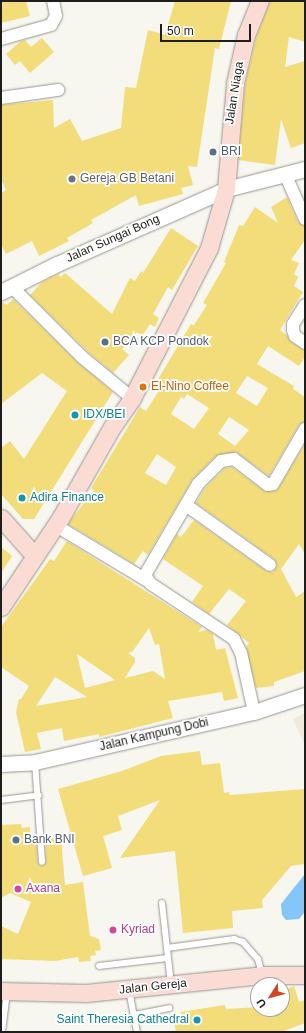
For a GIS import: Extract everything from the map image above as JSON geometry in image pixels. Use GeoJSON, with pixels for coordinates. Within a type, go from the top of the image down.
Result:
{"type":"FeatureCollection","features":[{"type":"Feature","properties":{"kind":"main road","name":"Jalan Niaga"},"geometry":{"type":"LineString","coordinates":[[1,607],[55,525],[112,427],[132,398],[209,248],[226,189],[235,83],[246,35],[260,1]]}},
{"type":"Feature","properties":{"kind":"main road"},"geometry":{"type":"LineString","coordinates":[[1,518],[35,556]]}},
{"type":"Feature","properties":{"kind":"main road","name":"Jalan Gereja"},"geometry":{"type":"LineString","coordinates":[[4,991],[56,993],[130,990],[262,975],[305,975]]}},
{"type":"Feature","properties":{"kind":"street"},"geometry":{"type":"LineString","coordinates":[[1,39],[51,25],[56,16],[53,1]]}},
{"type":"Feature","properties":{"kind":"street"},"geometry":{"type":"LineString","coordinates":[[1,98],[58,90]]}},
{"type":"Feature","properties":{"kind":"street","name":"Jalan Sungai Bong"},"geometry":{"type":"LineString","coordinates":[[6,290],[57,264],[226,189],[286,176],[305,169]]}},
{"type":"Feature","properties":{"kind":"street"},"geometry":{"type":"LineString","coordinates":[[286,176],[305,219]]}},
{"type":"Feature","properties":{"kind":"street"},"geometry":{"type":"LineString","coordinates":[[6,290],[82,357],[132,398]]}},
{"type":"Feature","properties":{"kind":"street"},"geometry":{"type":"LineString","coordinates":[[305,305],[293,324],[293,330],[295,336],[305,343]]}},
{"type":"Feature","properties":{"kind":"street"},"geometry":{"type":"LineString","coordinates":[[146,580],[146,569],[198,484],[227,458],[234,459],[268,485],[273,484],[305,429]]}},
{"type":"Feature","properties":{"kind":"street"},"geometry":{"type":"LineString","coordinates":[[186,505],[270,565]]}},
{"type":"Feature","properties":{"kind":"street"},"geometry":{"type":"LineString","coordinates":[[55,525],[146,580],[234,639],[241,653],[254,712]]}},
{"type":"Feature","properties":{"kind":"street","name":"Jalan Kampung Dobi"},"geometry":{"type":"LineString","coordinates":[[1,764],[35,762],[254,712],[305,695]]}},
{"type":"Feature","properties":{"kind":"lane"},"geometry":{"type":"LineString","coordinates":[[35,762],[39,795],[42,862]]}},
{"type":"Feature","properties":{"kind":"lane"},"geometry":{"type":"LineString","coordinates":[[1,800],[39,795]]}},
{"type":"Feature","properties":{"kind":"lane"},"geometry":{"type":"LineString","coordinates":[[162,903],[171,985]]}},
{"type":"Feature","properties":{"kind":"lane"},"geometry":{"type":"LineString","coordinates":[[167,948],[234,939],[243,942],[258,959],[262,975]]}},
{"type":"Feature","properties":{"kind":"lane"},"geometry":{"type":"LineString","coordinates":[[99,966],[168,958]]}},
{"type":"Feature","properties":{"kind":"lane"},"geometry":{"type":"LineString","coordinates":[[130,990],[137,1032]]}},
{"type":"Feature","properties":{"kind":"lane"},"geometry":{"type":"LineString","coordinates":[[2,1032],[4,991]]}},
{"type":"Feature","properties":{"kind":"lane"},"geometry":{"type":"LineString","coordinates":[[134,1015],[169,1008]]}},
{"type":"Feature","properties":{"kind":"shaded area"},"geometry":{"type":"Polygon","coordinates":[[[305,713],[305,746],[293,719],[305,713]]]}},
{"type":"Feature","properties":{"kind":"water"},"geometry":{"type":"Polygon","coordinates":[[[305,874],[304,913],[299,919],[286,920],[282,915],[281,904],[305,874]]]}},
{"type":"Feature","properties":{"kind":"building"},"geometry":{"type":"Polygon","coordinates":[[[1,1],[26,1],[30,16],[1,23],[1,1]]]}},
{"type":"Feature","properties":{"kind":"building"},"geometry":{"type":"Polygon","coordinates":[[[175,1],[231,1],[219,49],[215,48],[197,167],[188,166],[193,185],[181,188],[183,194],[139,206],[136,195],[91,220],[93,223],[67,238],[69,241],[39,256],[32,241],[6,254],[1,244],[1,193],[6,190],[1,179],[1,105],[53,100],[54,128],[70,119],[82,141],[121,128],[125,87],[136,88],[148,30],[165,35],[175,1]]]}},
{"type":"Feature","properties":{"kind":"building"},"geometry":{"type":"Polygon","coordinates":[[[270,1],[305,1],[305,42],[289,37],[285,67],[305,61],[305,143],[291,148],[281,119],[275,165],[238,160],[245,85],[256,38],[270,1]]]}},
{"type":"Feature","properties":{"kind":"building"},"geometry":{"type":"Polygon","coordinates":[[[42,38],[54,52],[30,73],[20,61],[15,65],[6,54],[21,41],[25,40],[31,47],[42,38]]]}},
{"type":"Feature","properties":{"kind":"building"},"geometry":{"type":"Polygon","coordinates":[[[287,197],[298,222],[305,226],[305,240],[291,260],[299,263],[294,274],[298,277],[294,286],[303,292],[280,330],[287,335],[291,342],[305,350],[305,357],[299,366],[268,346],[257,364],[294,386],[293,389],[305,397],[305,422],[299,425],[269,476],[236,452],[216,456],[192,480],[148,555],[143,551],[134,564],[68,524],[94,490],[91,488],[140,407],[146,411],[160,389],[154,386],[191,324],[194,325],[207,305],[203,303],[226,263],[224,262],[239,225],[243,226],[255,207],[278,223],[271,207],[287,197]],[[247,376],[236,393],[257,406],[268,388],[247,376]],[[187,394],[184,399],[181,397],[171,414],[194,429],[209,408],[187,394]],[[229,417],[218,434],[235,446],[249,430],[229,417]],[[157,454],[145,473],[166,485],[176,467],[157,454]]]}},
{"type":"Feature","properties":{"kind":"building"},"geometry":{"type":"Polygon","coordinates":[[[171,228],[198,246],[172,290],[168,287],[153,314],[159,318],[155,327],[150,324],[142,336],[137,332],[122,349],[129,355],[113,373],[87,351],[30,295],[42,282],[58,274],[61,277],[65,273],[112,314],[130,278],[135,281],[141,271],[143,273],[171,228]]]}},
{"type":"Feature","properties":{"kind":"building"},"geometry":{"type":"Polygon","coordinates":[[[13,299],[77,362],[113,392],[34,519],[23,519],[1,494],[1,448],[10,441],[24,459],[67,391],[42,373],[1,404],[1,301],[7,305],[13,299]]]}},
{"type":"Feature","properties":{"kind":"building"},"geometry":{"type":"Polygon","coordinates":[[[305,444],[305,554],[299,544],[281,569],[296,597],[305,591],[305,671],[274,682],[274,686],[256,688],[246,647],[249,643],[227,625],[246,601],[229,589],[209,614],[192,602],[203,586],[163,559],[177,534],[181,537],[194,520],[266,571],[273,572],[277,565],[274,559],[196,503],[204,489],[225,468],[232,467],[264,491],[277,490],[305,444]]]}},
{"type":"Feature","properties":{"kind":"building"},"geometry":{"type":"Polygon","coordinates":[[[67,541],[202,627],[198,632],[207,630],[213,634],[216,650],[225,648],[238,698],[224,701],[222,692],[168,701],[173,718],[99,737],[99,734],[64,741],[62,728],[37,733],[41,749],[25,752],[16,712],[19,699],[21,699],[29,686],[1,667],[1,627],[50,559],[54,561],[67,541]],[[149,628],[133,651],[128,653],[135,658],[135,662],[125,678],[153,671],[165,679],[159,644],[155,645],[149,628]],[[77,654],[85,688],[115,680],[77,654]],[[55,677],[36,706],[87,697],[55,677]]]}},
{"type":"Feature","properties":{"kind":"building"},"geometry":{"type":"Polygon","coordinates":[[[1,547],[12,556],[1,573],[1,547]]]}},
{"type":"Feature","properties":{"kind":"building"},"geometry":{"type":"Polygon","coordinates":[[[200,751],[202,765],[220,763],[224,793],[229,792],[230,795],[305,789],[305,864],[291,866],[262,900],[263,908],[232,911],[233,928],[183,933],[175,851],[120,858],[160,800],[118,816],[122,830],[103,836],[112,868],[83,876],[58,789],[122,771],[161,756],[200,751]]]}},
{"type":"Feature","properties":{"kind":"building"},"geometry":{"type":"Polygon","coordinates":[[[21,824],[22,828],[30,827],[30,840],[36,839],[38,862],[40,866],[46,862],[45,839],[61,838],[65,885],[83,882],[90,936],[99,939],[101,950],[95,951],[96,955],[90,956],[91,961],[79,962],[78,957],[55,961],[1,959],[1,926],[18,934],[31,902],[10,893],[1,898],[1,825],[21,824]]]}},
{"type":"Feature","properties":{"kind":"building"},"geometry":{"type":"Polygon","coordinates":[[[294,986],[299,1002],[305,1000],[305,1023],[281,1032],[176,1032],[174,1021],[182,1019],[180,1012],[225,1005],[226,1009],[250,1008],[250,1017],[290,1017],[290,988],[294,986]]]}},
{"type":"Feature","properties":{"kind":"place","name":"BRI"},"geometry":{"type":"Point","coordinates":[213,152]}},
{"type":"Feature","properties":{"kind":"place","name":"Gereja GB Betani"},"geometry":{"type":"Point","coordinates":[72,179]}},
{"type":"Feature","properties":{"kind":"place","name":"BCA KCP Pondok"},"geometry":{"type":"Point","coordinates":[105,342]}},
{"type":"Feature","properties":{"kind":"place","name":"El-Nino Coffee"},"geometry":{"type":"Point","coordinates":[143,387]}},
{"type":"Feature","properties":{"kind":"place","name":"IDX/BEI"},"geometry":{"type":"Point","coordinates":[75,415]}},
{"type":"Feature","properties":{"kind":"place","name":"Adira Finance"},"geometry":{"type":"Point","coordinates":[22,498]}},
{"type":"Feature","properties":{"kind":"place","name":"Bank BNI"},"geometry":{"type":"Point","coordinates":[16,840]}},
{"type":"Feature","properties":{"kind":"place","name":"Axana"},"geometry":{"type":"Point","coordinates":[18,889]}},
{"type":"Feature","properties":{"kind":"place","name":"Kyriad"},"geometry":{"type":"Point","coordinates":[113,930]}},
{"type":"Feature","properties":{"kind":"place","name":"Saint Theresia Cathedral"},"geometry":{"type":"Point","coordinates":[197,1020]}}]}
